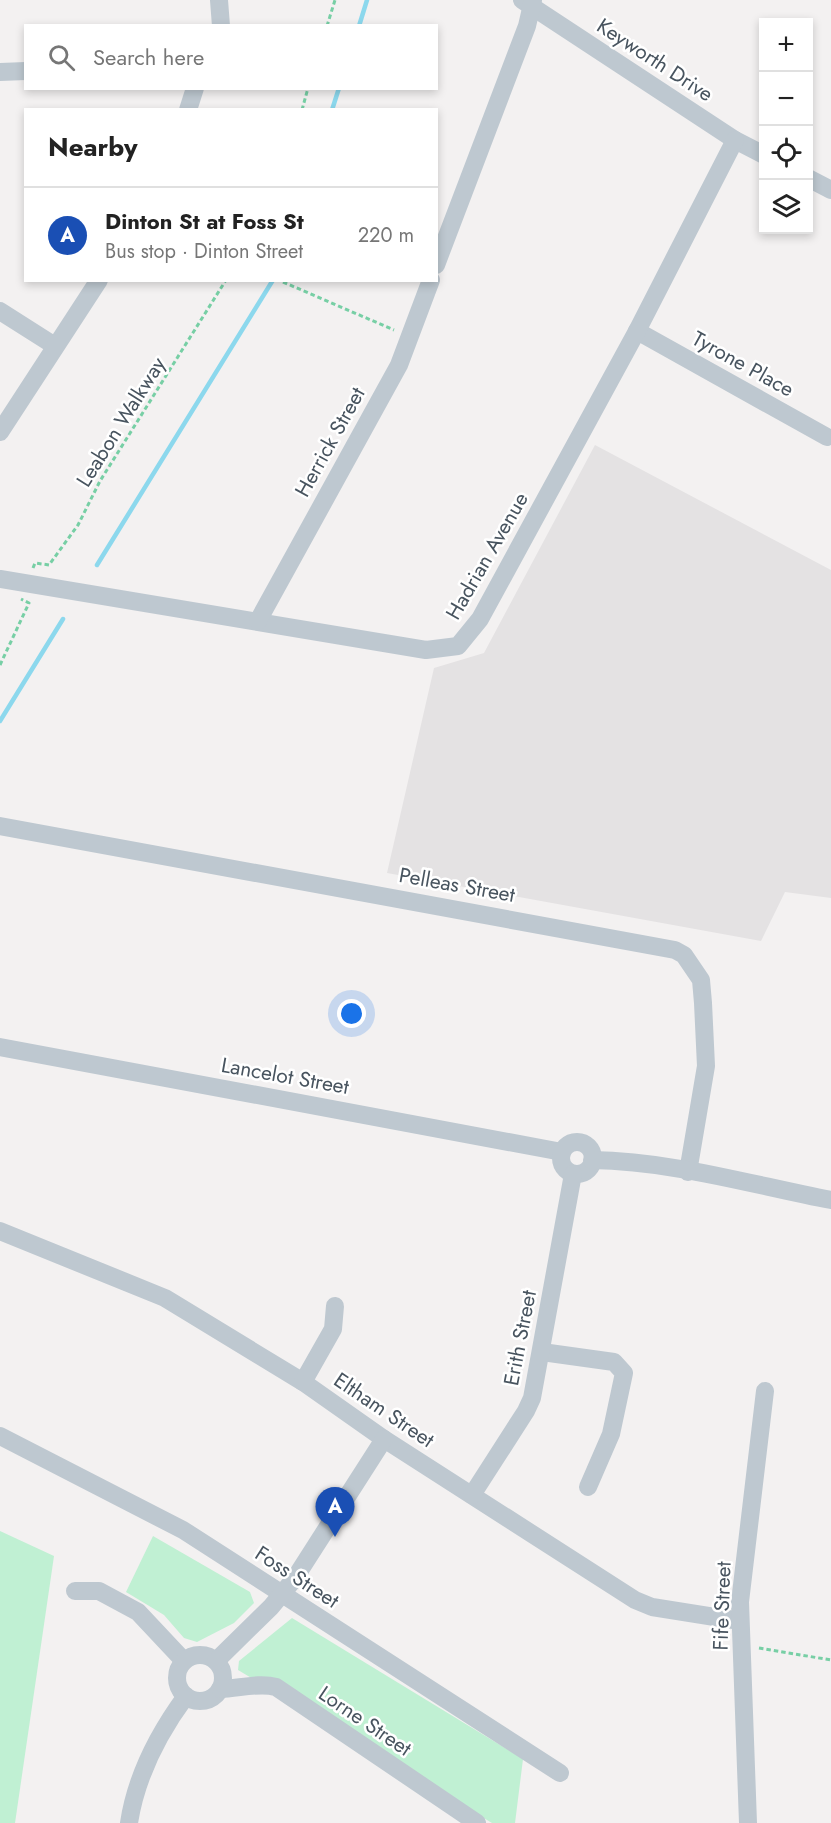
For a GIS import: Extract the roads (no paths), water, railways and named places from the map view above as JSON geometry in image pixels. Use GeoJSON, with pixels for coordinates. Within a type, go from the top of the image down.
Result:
{"type":"FeatureCollection","features":[{"type":"Feature","properties":{"kind":"street"},"geometry":{"type":"LineString","coordinates":[[219,0],[221,24]]}},
{"type":"Feature","properties":{"kind":"street"},"geometry":{"type":"LineString","coordinates":[[438,260],[527,26],[529,2]]}},
{"type":"Feature","properties":{"kind":"street","name":"Keyworth Drive"},"geometry":{"type":"LineString","coordinates":[[529,2],[735,140],[759,152]]}},
{"type":"Feature","properties":{"kind":"street"},"geometry":{"type":"LineString","coordinates":[[0,72],[24,71]]}},
{"type":"Feature","properties":{"kind":"street"},"geometry":{"type":"LineString","coordinates":[[189,108],[194,90]]}},
{"type":"Feature","properties":{"kind":"street","name":"Hadrian Avenue"},"geometry":{"type":"LineString","coordinates":[[0,579],[426,650],[458,646],[480,619],[637,331],[735,140]]}},
{"type":"Feature","properties":{"kind":"street"},"geometry":{"type":"LineString","coordinates":[[812,180],[831,190]]}},
{"type":"Feature","properties":{"kind":"street"},"geometry":{"type":"LineString","coordinates":[[0,432],[98,282]]}},
{"type":"Feature","properties":{"kind":"street","name":"Herrick Street"},"geometry":{"type":"LineString","coordinates":[[258,621],[399,365],[430,282]]}},
{"type":"Feature","properties":{"kind":"street"},"geometry":{"type":"LineString","coordinates":[[0,311],[55,346]]}},
{"type":"Feature","properties":{"kind":"street","name":"Tyrone Place"},"geometry":{"type":"LineString","coordinates":[[637,331],[826,437]]}},
{"type":"Feature","properties":{"kind":"street","name":"Pelleas Street"},"geometry":{"type":"LineString","coordinates":[[0,826],[675,950],[684,956],[701,980],[704,1003],[706,1066],[688,1172]]}},
{"type":"Feature","properties":{"kind":"street","name":"Lancelot Street"},"geometry":{"type":"LineString","coordinates":[[0,1047],[562,1152]]}},
{"type":"Feature","properties":{"kind":"street"},"geometry":{"type":"LineString","coordinates":[[571,1144],[583,1144],[591,1152],[592,1160],[583,1173],[573,1174],[561,1163],[562,1152],[571,1144]]}},
{"type":"Feature","properties":{"kind":"street"},"geometry":{"type":"LineString","coordinates":[[592,1160],[615,1161],[688,1172],[831,1200]]}},
{"type":"Feature","properties":{"kind":"street","name":"Erith Street"},"geometry":{"type":"LineString","coordinates":[[472,1495],[526,1411],[535,1388],[573,1174]]}},
{"type":"Feature","properties":{"kind":"street","name":"Eltham Street"},"geometry":{"type":"LineString","coordinates":[[0,1231],[165,1298],[303,1382],[384,1439],[643,1605],[740,1621]]}},
{"type":"Feature","properties":{"kind":"street"},"geometry":{"type":"LineString","coordinates":[[303,1382],[333,1329],[335,1306]]}},
{"type":"Feature","properties":{"kind":"street"},"geometry":{"type":"LineString","coordinates":[[542,1352],[614,1362],[623,1369],[624,1378],[613,1425],[588,1487]]}},
{"type":"Feature","properties":{"kind":"street","name":"Fife Street"},"geometry":{"type":"LineString","coordinates":[[748,1823],[740,1621],[741,1590],[765,1391]]}},
{"type":"Feature","properties":{"kind":"street","name":"Foss Street"},"geometry":{"type":"LineString","coordinates":[[0,1436],[183,1530],[560,1773]]}},
{"type":"Feature","properties":{"kind":"street"},"geometry":{"type":"LineString","coordinates":[[216,1661],[282,1595],[384,1439]]}},
{"type":"Feature","properties":{"kind":"street"},"geometry":{"type":"LineString","coordinates":[[75,1591],[99,1591],[138,1612],[184,1661]]}},
{"type":"Feature","properties":{"kind":"street"},"geometry":{"type":"LineString","coordinates":[[204,1655],[216,1661],[222,1674],[220,1689],[208,1699],[201,1700],[186,1696],[177,1679],[184,1661],[204,1655]]}},
{"type":"Feature","properties":{"kind":"street","name":"Lorne Street"},"geometry":{"type":"LineString","coordinates":[[220,1689],[269,1685],[276,1687],[477,1823]]}},
{"type":"Feature","properties":{"kind":"street"},"geometry":{"type":"LineString","coordinates":[[129,1823],[133,1798],[146,1763],[186,1696]]}},
{"type":"Feature","properties":{"kind":"waterway"},"geometry":{"type":"LineString","coordinates":[[360,24],[367,0]]}},
{"type":"Feature","properties":{"kind":"waterway"},"geometry":{"type":"LineString","coordinates":[[333,108],[338,90]]}},
{"type":"Feature","properties":{"kind":"waterway"},"geometry":{"type":"LineString","coordinates":[[97,565],[272,282]]}},
{"type":"Feature","properties":{"kind":"waterway"},"geometry":{"type":"LineString","coordinates":[[0,721],[63,619]]}},
{"type":"Feature","properties":{"kind":"place","name":"Dinton St at Foss St"},"geometry":{"type":"Point","coordinates":[335,1537]}}]}
